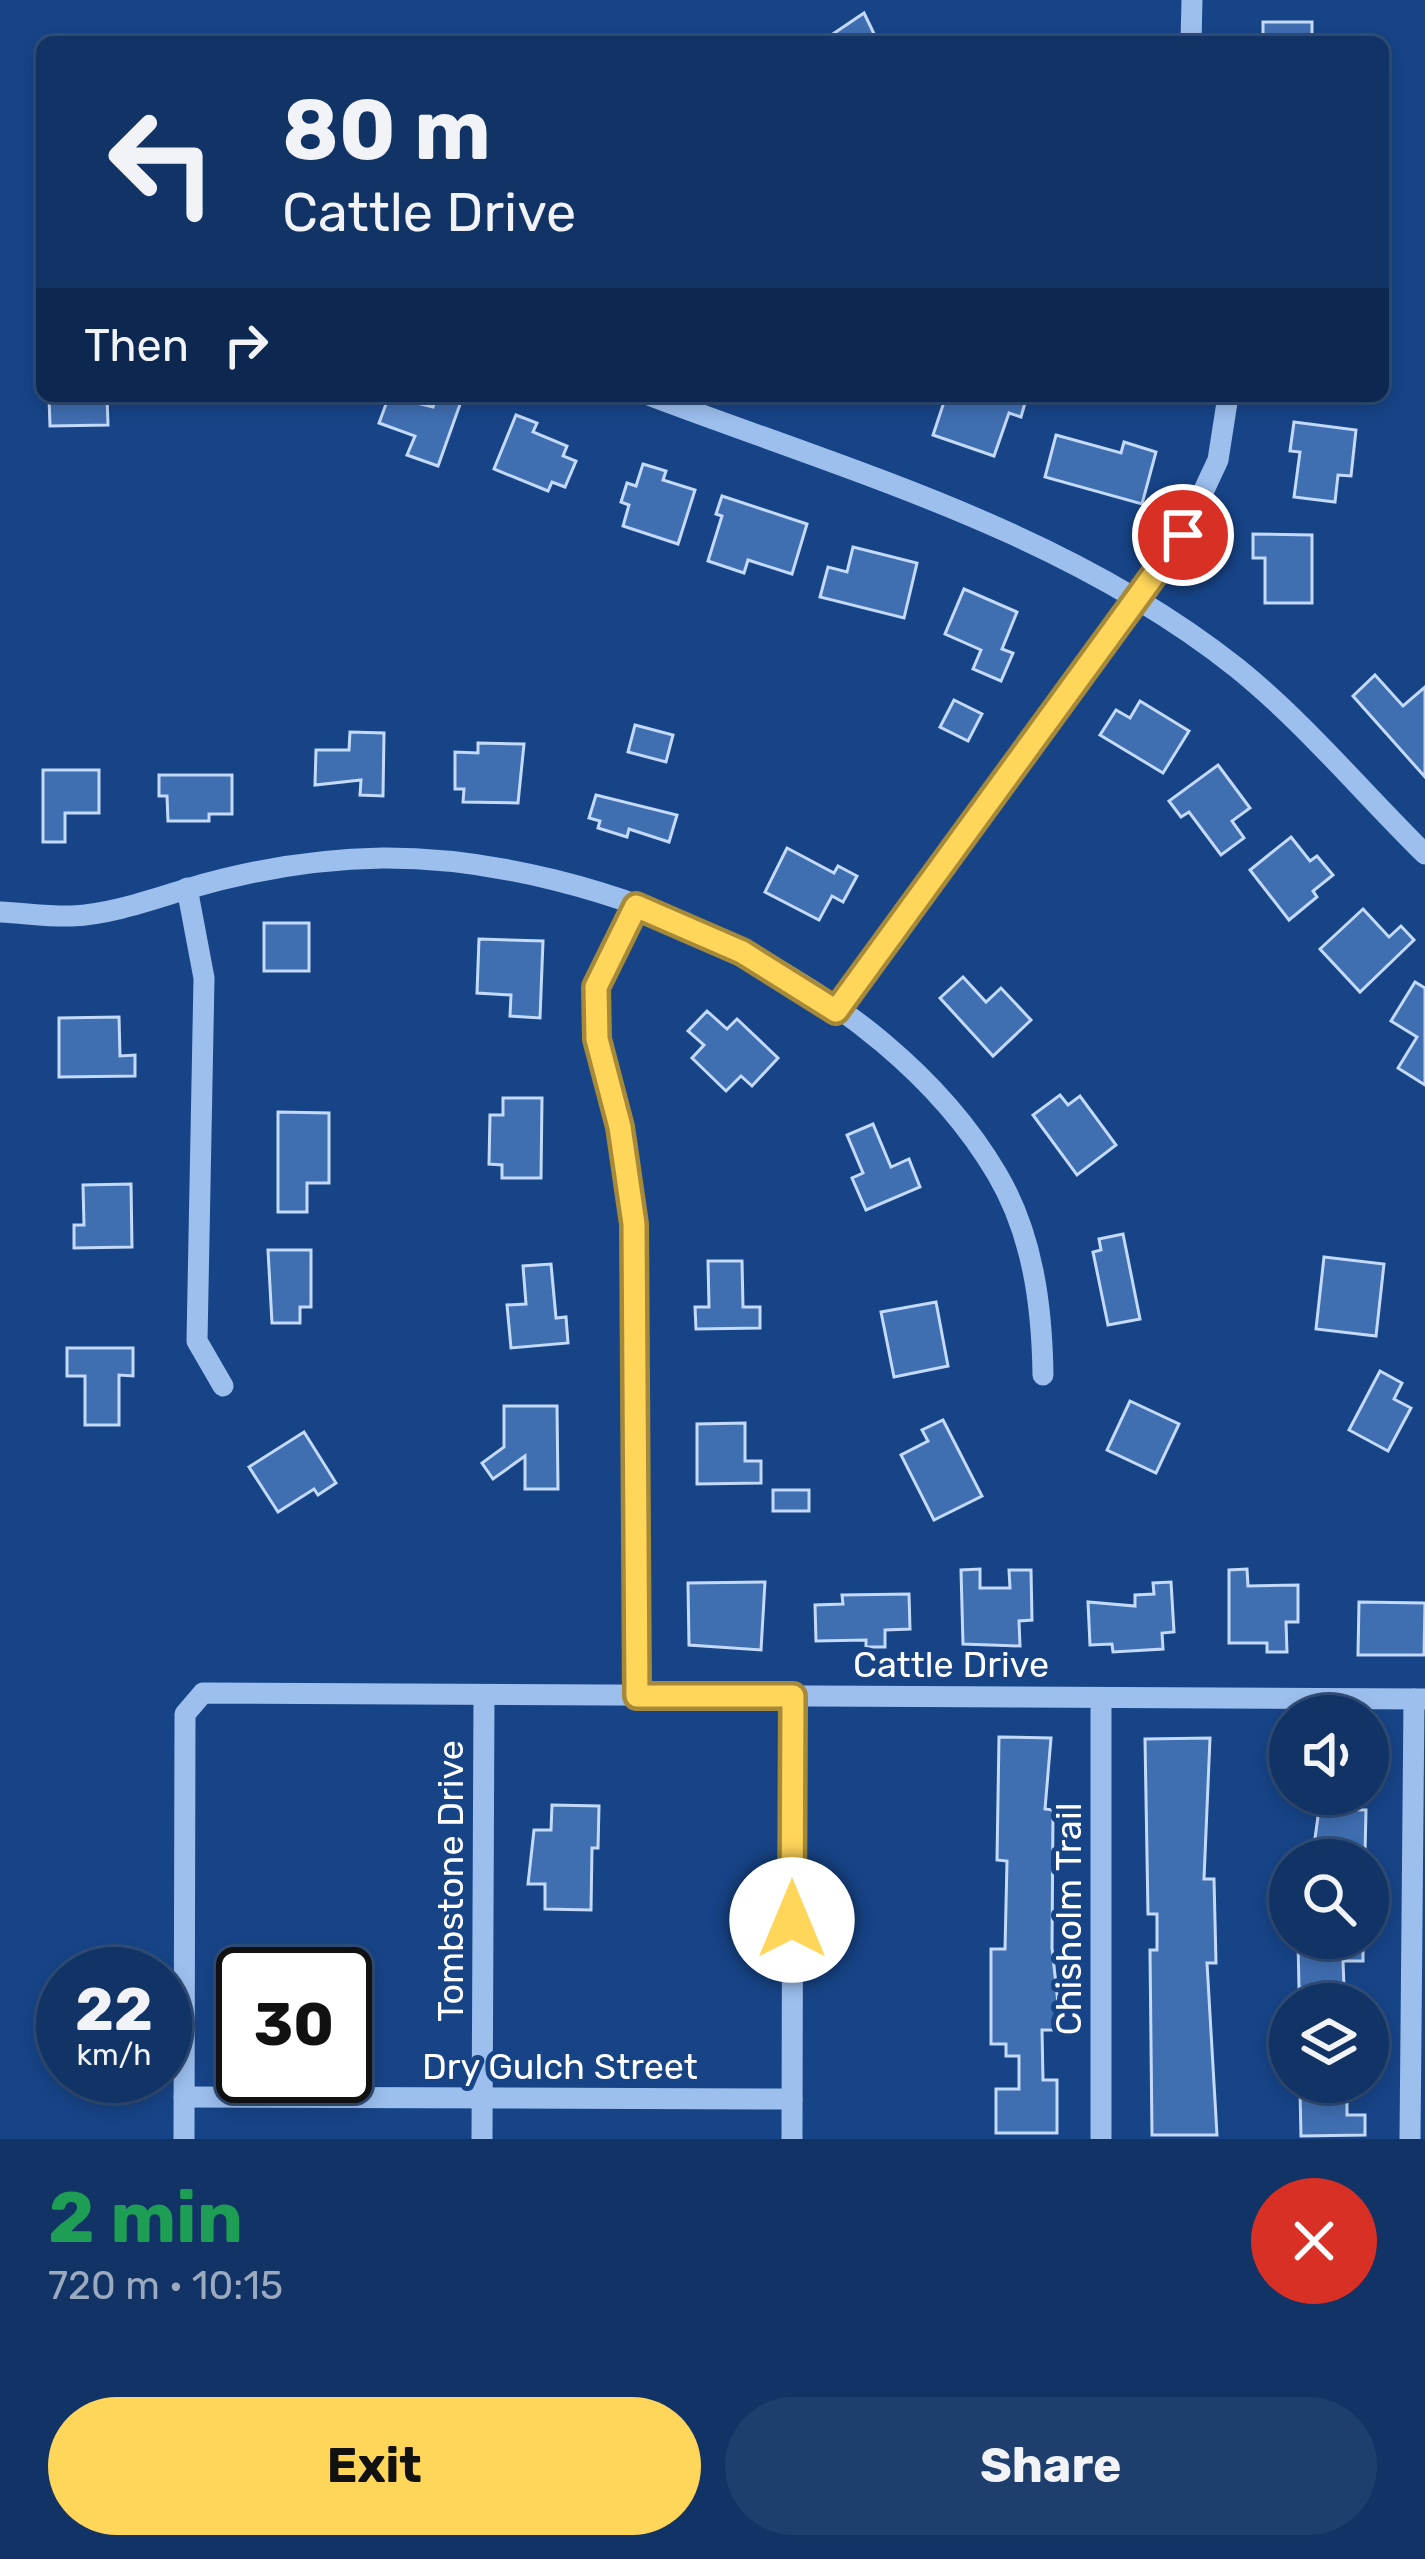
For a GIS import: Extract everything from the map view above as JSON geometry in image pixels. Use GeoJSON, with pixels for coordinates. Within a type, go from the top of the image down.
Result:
{"type":"FeatureCollection","features":[{"type":"Feature","properties":{"kind":"street"},"geometry":{"type":"LineString","coordinates":[[1192,0],[1192,36]]}},
{"type":"Feature","properties":{"kind":"street"},"geometry":{"type":"LineString","coordinates":[[667,402],[1021,536],[1136,602],[1238,668],[1425,854]]}},
{"type":"Feature","properties":{"kind":"street"},"geometry":{"type":"LineString","coordinates":[[836,1011],[1136,602],[1206,493],[1218,460],[1227,402]]}},
{"type":"Feature","properties":{"kind":"street"},"geometry":{"type":"LineString","coordinates":[[0,912],[75,916],[308,863],[421,859],[548,878],[636,906],[762,962],[896,1057],[959,1117],[1000,1178],[1030,1252],[1042,1312],[1043,1375]]}},
{"type":"Feature","properties":{"kind":"street"},"geometry":{"type":"LineString","coordinates":[[188,889],[204,978],[197,1340],[223,1387]]}},
{"type":"Feature","properties":{"kind":"street"},"geometry":{"type":"LineString","coordinates":[[636,906],[596,987],[597,1039],[620,1127],[634,1224],[637,1696]]}},
{"type":"Feature","properties":{"kind":"street","name":"Cattle Drive"},"geometry":{"type":"LineString","coordinates":[[184,1947],[185,1714],[190,1702],[202,1693],[1420,1699]]}},
{"type":"Feature","properties":{"kind":"street","name":"Tombstone Drive"},"geometry":{"type":"LineString","coordinates":[[482,2139],[484,1695]]}},
{"type":"Feature","properties":{"kind":"street"},"geometry":{"type":"LineString","coordinates":[[791,2139],[793,1696]]}},
{"type":"Feature","properties":{"kind":"street","name":"Chisholm Trail"},"geometry":{"type":"LineString","coordinates":[[1101,1698],[1102,2139]]}},
{"type":"Feature","properties":{"kind":"street"},"geometry":{"type":"LineString","coordinates":[[1410,2139],[1420,1699]]}},
{"type":"Feature","properties":{"kind":"street","name":"Dry Gulch Street"},"geometry":{"type":"LineString","coordinates":[[192,2097],[792,2099]]}},
{"type":"Feature","properties":{"kind":"street"},"geometry":{"type":"LineString","coordinates":[[184,2103],[184,2139]]}},
{"type":"Feature","properties":{"kind":"building"},"geometry":{"type":"Polygon","coordinates":[[[864,13],[875,36],[830,36],[864,13]]]}},
{"type":"Feature","properties":{"kind":"building"},"geometry":{"type":"Polygon","coordinates":[[[1263,22],[1312,22],[1312,36],[1263,36],[1263,22]]]}},
{"type":"Feature","properties":{"kind":"building"},"geometry":{"type":"Polygon","coordinates":[[[49,402],[107,402],[108,425],[50,426],[49,402]]]}},
{"type":"Feature","properties":{"kind":"building"},"geometry":{"type":"Polygon","coordinates":[[[387,402],[433,407],[435,402],[461,402],[438,466],[407,455],[415,436],[379,423],[387,402]]]}},
{"type":"Feature","properties":{"kind":"building"},"geometry":{"type":"Polygon","coordinates":[[[944,402],[1025,402],[1021,417],[1009,413],[994,456],[933,435],[944,402]]]}},
{"type":"Feature","properties":{"kind":"building"},"geometry":{"type":"Polygon","coordinates":[[[516,415],[537,423],[533,432],[567,446],[563,456],[576,461],[565,487],[552,482],[548,491],[494,469],[516,415]]]}},
{"type":"Feature","properties":{"kind":"building"},"geometry":{"type":"Polygon","coordinates":[[[1294,422],[1356,430],[1351,476],[1338,475],[1335,502],[1294,497],[1300,452],[1290,451],[1294,422]]]}},
{"type":"Feature","properties":{"kind":"building"},"geometry":{"type":"Polygon","coordinates":[[[1056,435],[1121,453],[1124,442],[1156,452],[1142,504],[1045,477],[1056,435]]]}},
{"type":"Feature","properties":{"kind":"building"},"geometry":{"type":"Polygon","coordinates":[[[643,464],[666,471],[663,480],[695,490],[678,544],[623,526],[629,505],[621,502],[627,483],[636,486],[643,464]]]}},
{"type":"Feature","properties":{"kind":"building"},"geometry":{"type":"Polygon","coordinates":[[[722,496],[807,524],[792,574],[748,560],[744,573],[708,561],[722,516],[716,514],[722,496]]]}},
{"type":"Feature","properties":{"kind":"building"},"geometry":{"type":"Polygon","coordinates":[[[1253,534],[1312,535],[1312,603],[1265,603],[1265,558],[1253,558],[1253,534]]]}},
{"type":"Feature","properties":{"kind":"building"},"geometry":{"type":"Polygon","coordinates":[[[853,547],[917,563],[904,618],[820,597],[828,567],[847,572],[853,547]]]}},
{"type":"Feature","properties":{"kind":"building"},"geometry":{"type":"Polygon","coordinates":[[[964,589],[1017,612],[1002,649],[1013,653],[1001,681],[973,669],[981,650],[945,634],[964,589]]]}},
{"type":"Feature","properties":{"kind":"building"},"geometry":{"type":"Polygon","coordinates":[[[1375,675],[1403,706],[1425,687],[1425,777],[1353,696],[1375,675]]]}},
{"type":"Feature","properties":{"kind":"building"},"geometry":{"type":"Polygon","coordinates":[[[954,700],[982,714],[968,741],[940,727],[954,700]]]}},
{"type":"Feature","properties":{"kind":"building"},"geometry":{"type":"Polygon","coordinates":[[[1140,701],[1189,731],[1163,773],[1100,735],[1116,710],[1130,718],[1140,701]]]}},
{"type":"Feature","properties":{"kind":"building"},"geometry":{"type":"Polygon","coordinates":[[[635,725],[673,735],[666,762],[628,752],[635,725]]]}},
{"type":"Feature","properties":{"kind":"building"},"geometry":{"type":"Polygon","coordinates":[[[350,732],[384,733],[383,796],[360,795],[361,780],[315,785],[316,750],[349,750],[350,732]]]}},
{"type":"Feature","properties":{"kind":"building"},"geometry":{"type":"Polygon","coordinates":[[[478,743],[524,744],[518,803],[463,802],[464,789],[455,789],[455,752],[478,753],[478,743]]]}},
{"type":"Feature","properties":{"kind":"building"},"geometry":{"type":"Polygon","coordinates":[[[1218,765],[1250,808],[1232,821],[1244,838],[1221,855],[1189,812],[1181,817],[1169,801],[1218,765]]]}},
{"type":"Feature","properties":{"kind":"building"},"geometry":{"type":"Polygon","coordinates":[[[43,770],[99,770],[99,813],[65,813],[65,842],[43,842],[43,770]]]}},
{"type":"Feature","properties":{"kind":"building"},"geometry":{"type":"Polygon","coordinates":[[[159,775],[232,775],[232,814],[209,814],[209,821],[168,821],[167,796],[159,796],[159,775]]]}},
{"type":"Feature","properties":{"kind":"building"},"geometry":{"type":"Polygon","coordinates":[[[596,795],[677,815],[669,842],[629,829],[627,837],[598,828],[600,821],[589,818],[596,795]]]}},
{"type":"Feature","properties":{"kind":"building"},"geometry":{"type":"Polygon","coordinates":[[[1291,837],[1310,861],[1317,856],[1333,875],[1313,891],[1317,897],[1289,920],[1250,870],[1291,837]]]}},
{"type":"Feature","properties":{"kind":"building"},"geometry":{"type":"Polygon","coordinates":[[[787,848],[834,873],[838,866],[857,876],[843,902],[832,896],[819,920],[765,892],[787,848]]]}},
{"type":"Feature","properties":{"kind":"building"},"geometry":{"type":"Polygon","coordinates":[[[1363,909],[1389,937],[1401,926],[1414,940],[1360,992],[1320,949],[1363,909]]]}},
{"type":"Feature","properties":{"kind":"building"},"geometry":{"type":"Polygon","coordinates":[[[264,923],[309,923],[309,971],[264,971],[264,923]]]}},
{"type":"Feature","properties":{"kind":"building"},"geometry":{"type":"Polygon","coordinates":[[[479,939],[543,941],[540,1018],[510,1016],[511,995],[477,993],[479,939]]]}},
{"type":"Feature","properties":{"kind":"building"},"geometry":{"type":"Polygon","coordinates":[[[963,977],[986,1002],[1001,988],[1031,1020],[993,1056],[940,998],[963,977]]]}},
{"type":"Feature","properties":{"kind":"building"},"geometry":{"type":"Polygon","coordinates":[[[1415,982],[1425,988],[1425,1085],[1398,1068],[1417,1037],[1391,1021],[1415,982]]]}},
{"type":"Feature","properties":{"kind":"building"},"geometry":{"type":"Polygon","coordinates":[[[707,1011],[727,1029],[737,1019],[778,1058],[752,1086],[741,1076],[726,1091],[692,1058],[704,1045],[688,1031],[707,1011]]]}},
{"type":"Feature","properties":{"kind":"building"},"geometry":{"type":"Polygon","coordinates":[[[119,1017],[120,1056],[135,1055],[135,1076],[59,1077],[59,1018],[119,1017]]]}},
{"type":"Feature","properties":{"kind":"building"},"geometry":{"type":"Polygon","coordinates":[[[1060,1095],[1068,1105],[1080,1096],[1116,1145],[1077,1175],[1033,1115],[1060,1095]]]}},
{"type":"Feature","properties":{"kind":"building"},"geometry":{"type":"Polygon","coordinates":[[[503,1098],[542,1098],[541,1178],[502,1178],[502,1165],[489,1164],[490,1115],[503,1115],[503,1098]]]}},
{"type":"Feature","properties":{"kind":"building"},"geometry":{"type":"Polygon","coordinates":[[[278,1112],[329,1113],[329,1183],[307,1183],[307,1212],[278,1212],[278,1112]]]}},
{"type":"Feature","properties":{"kind":"building"},"geometry":{"type":"Polygon","coordinates":[[[873,1124],[891,1167],[909,1159],[920,1187],[866,1210],[852,1178],[863,1173],[847,1135],[873,1124]]]}},
{"type":"Feature","properties":{"kind":"building"},"geometry":{"type":"Polygon","coordinates":[[[131,1184],[132,1247],[74,1248],[74,1225],[84,1225],[83,1185],[131,1184]]]}},
{"type":"Feature","properties":{"kind":"building"},"geometry":{"type":"Polygon","coordinates":[[[1123,1234],[1140,1319],[1108,1325],[1093,1252],[1101,1250],[1099,1239],[1123,1234]]]}},
{"type":"Feature","properties":{"kind":"building"},"geometry":{"type":"Polygon","coordinates":[[[268,1250],[311,1250],[311,1307],[300,1307],[300,1323],[272,1323],[268,1250]]]}},
{"type":"Feature","properties":{"kind":"building"},"geometry":{"type":"Polygon","coordinates":[[[1324,1257],[1384,1264],[1376,1336],[1316,1329],[1324,1257]]]}},
{"type":"Feature","properties":{"kind":"building"},"geometry":{"type":"Polygon","coordinates":[[[708,1261],[742,1261],[743,1307],[760,1307],[760,1328],[696,1329],[695,1307],[709,1307],[708,1261]]]}},
{"type":"Feature","properties":{"kind":"building"},"geometry":{"type":"Polygon","coordinates":[[[551,1264],[556,1318],[566,1317],[568,1343],[511,1348],[507,1305],[526,1304],[523,1266],[551,1264]]]}},
{"type":"Feature","properties":{"kind":"building"},"geometry":{"type":"Polygon","coordinates":[[[936,1302],[948,1366],[894,1377],[881,1312],[936,1302]]]}},
{"type":"Feature","properties":{"kind":"building"},"geometry":{"type":"Polygon","coordinates":[[[67,1348],[133,1348],[133,1376],[119,1375],[119,1425],[85,1425],[85,1376],[67,1376],[67,1348]]]}},
{"type":"Feature","properties":{"kind":"building"},"geometry":{"type":"Polygon","coordinates":[[[1380,1371],[1402,1383],[1394,1399],[1411,1408],[1388,1451],[1349,1430],[1380,1371]]]}},
{"type":"Feature","properties":{"kind":"building"},"geometry":{"type":"Polygon","coordinates":[[[1130,1401],[1179,1424],[1156,1473],[1107,1450],[1130,1401]]]}},
{"type":"Feature","properties":{"kind":"building"},"geometry":{"type":"Polygon","coordinates":[[[504,1406],[557,1406],[558,1489],[525,1489],[525,1456],[493,1479],[482,1463],[504,1447],[504,1406]]]}},
{"type":"Feature","properties":{"kind":"building"},"geometry":{"type":"Polygon","coordinates":[[[943,1420],[982,1496],[934,1520],[901,1455],[928,1441],[922,1430],[943,1420]]]}},
{"type":"Feature","properties":{"kind":"building"},"geometry":{"type":"Polygon","coordinates":[[[745,1423],[745,1461],[761,1461],[761,1483],[697,1484],[697,1424],[745,1423]]]}},
{"type":"Feature","properties":{"kind":"building"},"geometry":{"type":"Polygon","coordinates":[[[304,1432],[336,1483],[318,1495],[314,1489],[278,1512],[249,1467],[304,1432]]]}},
{"type":"Feature","properties":{"kind":"building"},"geometry":{"type":"Polygon","coordinates":[[[773,1490],[809,1490],[809,1511],[773,1511],[773,1490]]]}},
{"type":"Feature","properties":{"kind":"building"},"geometry":{"type":"Polygon","coordinates":[[[980,1569],[980,1588],[1010,1588],[1009,1570],[1031,1570],[1032,1620],[1019,1621],[1020,1646],[963,1644],[961,1570],[980,1569]]]}},
{"type":"Feature","properties":{"kind":"building"},"geometry":{"type":"Polygon","coordinates":[[[1247,1569],[1248,1586],[1298,1585],[1298,1622],[1286,1622],[1287,1652],[1267,1652],[1267,1643],[1229,1643],[1229,1570],[1247,1569]]]}},
{"type":"Feature","properties":{"kind":"building"},"geometry":{"type":"Polygon","coordinates":[[[765,1582],[761,1650],[689,1645],[688,1583],[765,1582]]]}},
{"type":"Feature","properties":{"kind":"building"},"geometry":{"type":"Polygon","coordinates":[[[1171,1582],[1174,1632],[1162,1633],[1163,1649],[1113,1652],[1112,1644],[1090,1645],[1088,1602],[1135,1606],[1135,1595],[1154,1594],[1153,1583],[1171,1582]]]}},
{"type":"Feature","properties":{"kind":"building"},"geometry":{"type":"Polygon","coordinates":[[[909,1594],[910,1629],[885,1630],[885,1647],[866,1647],[866,1640],[816,1641],[815,1605],[843,1604],[842,1595],[909,1594]]]}},
{"type":"Feature","properties":{"kind":"building"},"geometry":{"type":"Polygon","coordinates":[[[1359,1602],[1425,1603],[1424,1655],[1358,1655],[1359,1602]]]}},
{"type":"Feature","properties":{"kind":"building"},"geometry":{"type":"Polygon","coordinates":[[[999,1737],[1051,1738],[1045,1809],[1053,1810],[1052,1948],[1061,2030],[1042,2030],[1043,2080],[1057,2080],[1057,2133],[996,2133],[996,2089],[1019,2089],[1019,2056],[1006,2056],[1006,2044],[991,2044],[991,1949],[1005,1949],[1007,1861],[997,1860],[999,1737]]]}},
{"type":"Feature","properties":{"kind":"building"},"geometry":{"type":"Polygon","coordinates":[[[1210,1738],[1204,1879],[1214,1879],[1216,1963],[1207,1963],[1217,2135],[1152,2135],[1150,1950],[1157,1950],[1157,1914],[1148,1914],[1145,1739],[1210,1738]]]}},
{"type":"Feature","properties":{"kind":"building"},"geometry":{"type":"Polygon","coordinates":[[[552,1805],[599,1806],[598,1848],[592,1848],[591,1910],[545,1909],[545,1884],[528,1884],[534,1830],[551,1830],[552,1805]]]}},
{"type":"Feature","properties":{"kind":"building"},"geometry":{"type":"Polygon","coordinates":[[[1318,1815],[1366,1815],[1365,1839],[1315,1839],[1318,1815]]]}},
{"type":"Feature","properties":{"kind":"building"},"geometry":{"type":"Polygon","coordinates":[[[1298,1959],[1363,1959],[1343,1961],[1344,1983],[1299,1983],[1298,1959]]]}},
{"type":"Feature","properties":{"kind":"building"},"geometry":{"type":"Polygon","coordinates":[[[1300,2103],[1347,2103],[1347,2115],[1365,2115],[1365,2135],[1301,2136],[1300,2103]]]}},
{"type":"Feature","properties":{"kind":"route"},"geometry":{"type":"LineString","coordinates":[[792,1920],[793,1696],[637,1696],[634,1224],[620,1127],[597,1039],[596,987],[636,906],[742,952],[805,987],[836,1011],[1183,535]]}}]}
